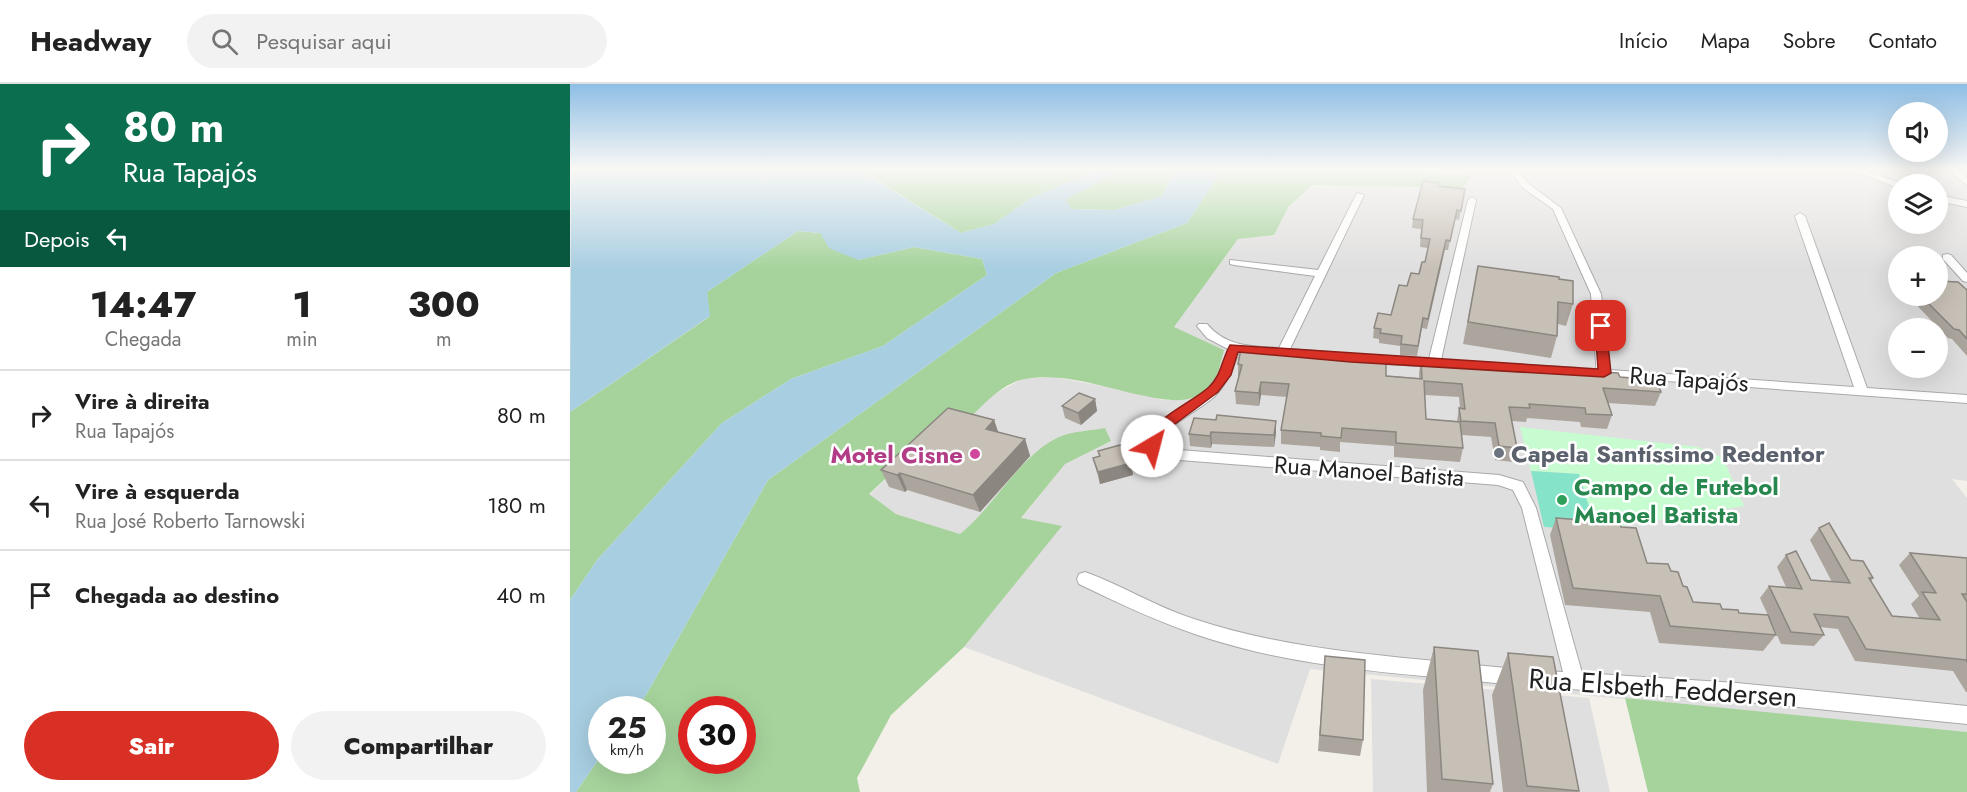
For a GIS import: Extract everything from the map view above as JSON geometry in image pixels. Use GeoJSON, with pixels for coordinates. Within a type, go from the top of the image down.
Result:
{"type":"FeatureCollection","features":[{"type":"Feature","properties":{"kind":"street"},"geometry":{"type":"LineString","coordinates":[[1283,351],[1356,203]]}},
{"type":"Feature","properties":{"kind":"street"},"geometry":{"type":"LineString","coordinates":[[1434,363],[1471,203]]}},
{"type":"Feature","properties":{"kind":"street"},"geometry":{"type":"LineString","coordinates":[[1552,203],[1557,208],[1596,294],[1604,373]]}},
{"type":"Feature","properties":{"kind":"street"},"geometry":{"type":"LineString","coordinates":[[1800,216],[1862,392]]}},
{"type":"Feature","properties":{"kind":"street"},"geometry":{"type":"LineString","coordinates":[[1948,258],[1967,279]]}},
{"type":"Feature","properties":{"kind":"street"},"geometry":{"type":"LineString","coordinates":[[1234,262],[1321,274]]}},
{"type":"Feature","properties":{"kind":"street","name":"Rua Tapajós"},"geometry":{"type":"LineString","coordinates":[[1203,326],[1211,336],[1234,348],[1345,358],[1604,373],[1967,399]]}},
{"type":"Feature","properties":{"kind":"street","name":"Rua Manoel Batista"},"geometry":{"type":"LineString","coordinates":[[1234,348],[1225,375],[1214,390],[1162,427],[1152,438],[1152,446],[1159,452],[1167,454],[1499,480],[1518,486],[1529,508],[1575,682]]}},
{"type":"Feature","properties":{"kind":"street","name":"Rua Elsbeth Feddersen"},"geometry":{"type":"LineString","coordinates":[[1085,579],[1142,607],[1209,632],[1274,649],[1351,662],[1575,682],[1737,692],[1967,715]]}},
{"type":"Feature","properties":{"kind":"shaded area"},"geometry":{"type":"Polygon","coordinates":[[[1292,203],[1888,203],[1888,234],[1948,234],[1948,203],[1967,203],[1967,481],[1952,479],[1967,498],[1967,732],[1310,669],[1278,764],[964,647],[1061,526],[1021,519],[1065,463],[1111,441],[1060,437],[1032,456],[977,520],[960,534],[896,514],[869,495],[951,418],[966,421],[994,394],[1023,379],[1052,377],[1114,388],[1163,400],[1197,398],[1212,386],[1173,327],[1238,239],[1274,235],[1292,203]]]}},
{"type":"Feature","properties":{"kind":"shaded area"},"geometry":{"type":"Polygon","coordinates":[[[1371,679],[1589,698],[1610,792],[1373,792],[1371,679]]]}},
{"type":"Feature","properties":{"kind":"green space"},"geometry":{"type":"Polygon","coordinates":[[[913,203],[1024,203],[994,224],[961,233],[913,203]]]}},
{"type":"Feature","properties":{"kind":"green space"},"geometry":{"type":"Polygon","coordinates":[[[1067,203],[1138,203],[1114,210],[1071,209],[1067,203]]]}},
{"type":"Feature","properties":{"kind":"green space"},"geometry":{"type":"Polygon","coordinates":[[[1200,203],[1292,203],[1274,235],[1238,239],[1174,327],[1224,350],[1214,381],[1208,390],[1189,399],[1168,400],[1076,380],[1042,377],[1017,381],[993,396],[966,422],[951,418],[869,494],[896,514],[960,534],[1020,468],[1045,445],[1064,435],[1105,428],[1111,441],[1065,464],[1021,518],[1062,526],[964,647],[891,715],[857,778],[860,792],[576,792],[588,774],[666,774],[666,696],[645,696],[768,480],[1056,273],[1187,223],[1200,203]]]}},
{"type":"Feature","properties":{"kind":"green space"},"geometry":{"type":"Polygon","coordinates":[[[798,231],[820,233],[858,260],[914,247],[982,259],[987,275],[883,346],[791,379],[722,423],[597,560],[570,600],[570,412],[709,317],[707,292],[798,231]]]}},
{"type":"Feature","properties":{"kind":"green space"},"geometry":{"type":"Polygon","coordinates":[[[1520,427],[1698,447],[1723,458],[1744,506],[1596,530],[1579,474],[1531,471],[1520,427]]]}},
{"type":"Feature","properties":{"kind":"green space","name":"Campo de Futebol Manoel Batista"},"geometry":{"type":"Polygon","coordinates":[[[1531,471],[1579,474],[1596,530],[1544,527],[1531,471]]]}},
{"type":"Feature","properties":{"kind":"green space"},"geometry":{"type":"Polygon","coordinates":[[[1625,698],[1967,732],[1967,792],[1648,792],[1625,698]]]}},
{"type":"Feature","properties":{"kind":"water"},"geometry":{"type":"Polygon","coordinates":[[[571,203],[912,203],[961,233],[994,224],[1024,203],[1068,203],[1071,209],[1114,210],[1138,203],[1200,203],[1187,223],[1056,273],[768,480],[645,696],[588,696],[588,774],[576,792],[570,792],[570,600],[597,560],[722,423],[791,379],[883,346],[987,275],[982,259],[914,247],[858,260],[829,248],[820,233],[798,231],[707,292],[710,316],[570,412],[571,203]]]}},
{"type":"Feature","properties":{"kind":"building"},"geometry":{"type":"Polygon","coordinates":[[[1417,203],[1462,203],[1461,211],[1457,210],[1450,241],[1446,240],[1428,319],[1423,318],[1418,346],[1401,344],[1402,336],[1380,333],[1381,329],[1374,328],[1378,313],[1391,315],[1399,285],[1407,286],[1411,273],[1419,274],[1422,262],[1425,262],[1430,239],[1421,238],[1423,220],[1413,219],[1417,203]]]}},
{"type":"Feature","properties":{"kind":"building"},"geometry":{"type":"Polygon","coordinates":[[[1478,266],[1573,281],[1573,304],[1558,302],[1557,336],[1468,322],[1478,266]]]}},
{"type":"Feature","properties":{"kind":"building"},"geometry":{"type":"Polygon","coordinates":[[[1948,282],[1958,282],[1967,290],[1967,339],[1948,323],[1948,318],[1943,318],[1931,306],[1948,306],[1948,282]]]}},
{"type":"Feature","properties":{"kind":"building"},"geometry":{"type":"Polygon","coordinates":[[[1241,349],[1386,360],[1386,376],[1422,379],[1421,360],[1437,361],[1437,366],[1527,372],[1563,373],[1562,369],[1618,373],[1620,377],[1656,380],[1661,392],[1603,388],[1612,415],[1586,414],[1585,408],[1529,404],[1530,408],[1509,407],[1517,448],[1499,446],[1495,423],[1461,421],[1459,408],[1465,409],[1462,384],[1424,381],[1426,419],[1460,422],[1463,448],[1396,443],[1396,432],[1342,428],[1341,438],[1321,436],[1321,433],[1281,430],[1289,384],[1261,382],[1259,393],[1235,391],[1242,365],[1238,364],[1241,349]]]}},
{"type":"Feature","properties":{"kind":"building"},"geometry":{"type":"Polygon","coordinates":[[[1079,393],[1095,399],[1078,413],[1062,406],[1079,393]]]}},
{"type":"Feature","properties":{"kind":"building"},"geometry":{"type":"Polygon","coordinates":[[[948,408],[994,420],[986,429],[1025,439],[973,495],[900,473],[897,475],[881,470],[948,408]]]}},
{"type":"Feature","properties":{"kind":"building"},"geometry":{"type":"Polygon","coordinates":[[[1217,415],[1276,421],[1274,435],[1211,432],[1210,436],[1189,434],[1194,418],[1216,420],[1217,415]]]}},
{"type":"Feature","properties":{"kind":"building"},"geometry":{"type":"Polygon","coordinates":[[[1124,444],[1131,463],[1098,472],[1093,458],[1100,456],[1098,451],[1124,444]]]}},
{"type":"Feature","properties":{"kind":"building"},"geometry":{"type":"Polygon","coordinates":[[[1556,518],[1620,523],[1621,527],[1636,528],[1647,563],[1668,564],[1671,571],[1678,572],[1693,602],[1720,604],[1722,609],[1738,610],[1739,613],[1768,615],[1776,635],[1670,626],[1660,596],[1573,588],[1556,518]]]}},
{"type":"Feature","properties":{"kind":"building"},"geometry":{"type":"Polygon","coordinates":[[[1829,523],[1851,560],[1863,561],[1873,578],[1869,578],[1892,616],[1940,620],[1922,592],[1936,593],[1910,553],[1967,558],[1967,594],[1962,594],[1967,602],[1967,662],[1966,660],[1866,649],[1848,617],[1814,614],[1824,635],[1791,632],[1769,586],[1802,589],[1786,555],[1796,551],[1811,580],[1850,583],[1819,528],[1829,523]]]}},
{"type":"Feature","properties":{"kind":"building"},"geometry":{"type":"Polygon","coordinates":[[[1434,647],[1478,651],[1493,784],[1442,779],[1434,647]]]}},
{"type":"Feature","properties":{"kind":"building"},"geometry":{"type":"Polygon","coordinates":[[[1508,653],[1553,657],[1579,791],[1527,786],[1508,653]]]}},
{"type":"Feature","properties":{"kind":"building"},"geometry":{"type":"Polygon","coordinates":[[[1325,656],[1365,660],[1363,740],[1320,735],[1325,656]]]}},
{"type":"Feature","properties":{"kind":"place","name":"Capela Santíssimo Redentor"},"geometry":{"type":"Point","coordinates":[1499,453]}},
{"type":"Feature","properties":{"kind":"place","name":"Motel Cisne"},"geometry":{"type":"Point","coordinates":[975,454]}},
{"type":"Feature","properties":{"kind":"place","name":"Campo de Futebol Manoel Batista"},"geometry":{"type":"Point","coordinates":[1562,500]}},
{"type":"Feature","properties":{"kind":"route"},"geometry":{"type":"LineString","coordinates":[[1152,446],[1152,438],[1162,427],[1214,390],[1225,375],[1234,348],[1351,358],[1604,373],[1601,326]]}}]}
